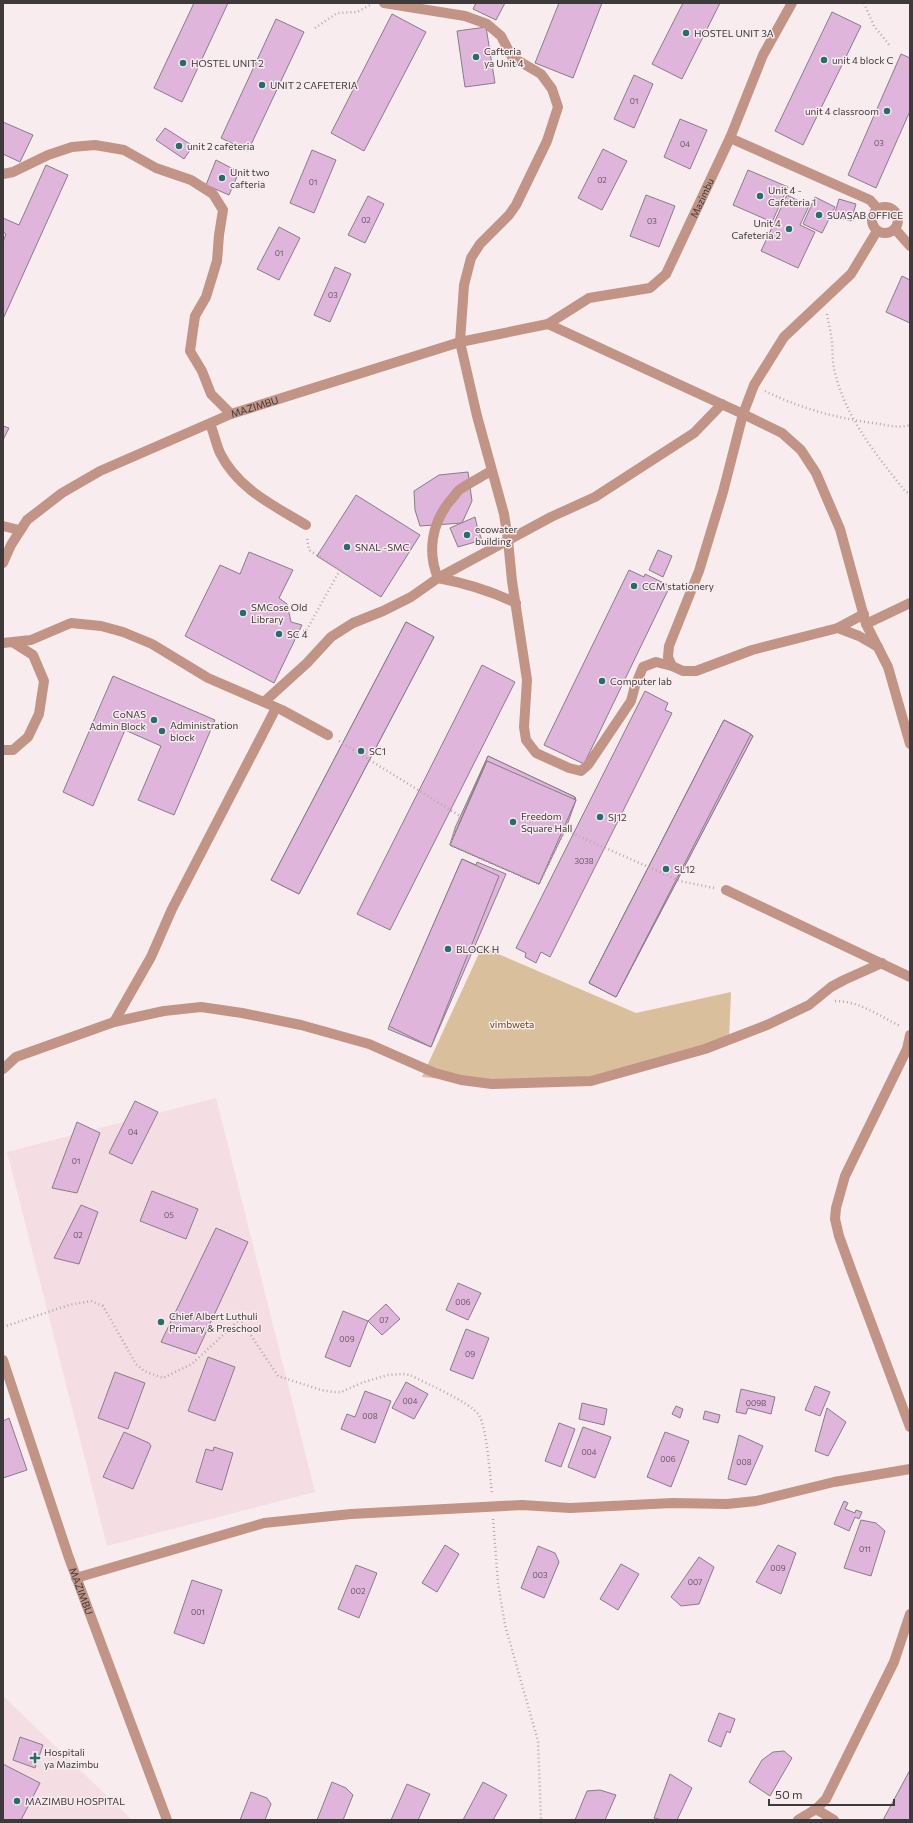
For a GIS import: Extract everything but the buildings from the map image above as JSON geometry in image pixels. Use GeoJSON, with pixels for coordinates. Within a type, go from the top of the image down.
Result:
{"type":"FeatureCollection","features":[{"type":"Feature","properties":{"kind":"street"},"geometry":{"type":"LineString","coordinates":[[384,3],[464,16],[487,24],[500,36],[512,57],[541,74],[552,89],[558,106],[547,141],[516,205],[509,215],[480,244],[471,258],[464,285],[460,342],[491,471],[504,514],[527,680],[524,726],[526,740],[536,753],[569,768],[581,771],[588,765],[631,701],[634,686],[643,667],[656,662],[672,666],[683,671],[696,671],[752,650],[838,628],[910,603]]}},
{"type":"Feature","properties":{"kind":"street","name":"Mazimbu"},"geometry":{"type":"LineString","coordinates":[[548,324],[590,298],[650,288],[666,274],[730,138],[763,55],[792,3]]}},
{"type":"Feature","properties":{"kind":"street"},"geometry":{"type":"LineString","coordinates":[[730,138],[870,200],[878,209]]}},
{"type":"Feature","properties":{"kind":"street"},"geometry":{"type":"LineString","coordinates":[[3,174],[13,172],[48,155],[72,146],[96,145],[124,150],[156,168],[191,180],[213,194],[223,210],[217,261],[206,297],[195,316],[190,351],[202,371],[211,394],[231,414]]}},
{"type":"Feature","properties":{"kind":"street"},"geometry":{"type":"LineString","coordinates":[[885,207],[892,209],[897,215],[898,222],[895,229],[888,233],[881,233],[874,229],[871,222],[873,214],[878,209],[885,207]]}},
{"type":"Feature","properties":{"kind":"street"},"geometry":{"type":"LineString","coordinates":[[895,229],[910,246]]}},
{"type":"Feature","properties":{"kind":"street"},"geometry":{"type":"LineString","coordinates":[[672,666],[668,657],[669,646],[699,571],[723,492],[743,414],[754,385],[784,337],[851,274],[877,231]]}},
{"type":"Feature","properties":{"kind":"street"},"geometry":{"type":"LineString","coordinates":[[548,324],[722,404],[789,438],[810,461],[840,529],[865,619],[888,667],[910,744]]}},
{"type":"Feature","properties":{"kind":"street","name":"MAZIMBU"},"geometry":{"type":"LineString","coordinates":[[3,563],[19,530],[32,515],[62,493],[100,471],[231,414],[460,342],[548,324]]}},
{"type":"Feature","properties":{"kind":"street"},"geometry":{"type":"LineString","coordinates":[[264,702],[331,638],[352,623],[383,611],[411,597],[438,578],[551,517],[595,497],[694,433],[722,404]]}},
{"type":"Feature","properties":{"kind":"street"},"geometry":{"type":"LineString","coordinates":[[210,424],[220,453],[234,475],[258,497],[306,525]]}},
{"type":"Feature","properties":{"kind":"street"},"geometry":{"type":"LineString","coordinates":[[438,578],[435,571],[432,548],[433,537],[443,510],[459,491],[491,471]]}},
{"type":"Feature","properties":{"kind":"street"},"geometry":{"type":"LineString","coordinates":[[3,526],[19,530]]}},
{"type":"Feature","properties":{"kind":"street"},"geometry":{"type":"LineString","coordinates":[[438,578],[468,584],[499,594],[516,603]]}},
{"type":"Feature","properties":{"kind":"street"},"geometry":{"type":"LineString","coordinates":[[3,643],[31,640],[70,623],[108,628],[123,632],[152,644],[208,678],[264,702],[328,735]]}},
{"type":"Feature","properties":{"kind":"street"},"geometry":{"type":"LineString","coordinates":[[838,628],[859,636],[878,647]]}},
{"type":"Feature","properties":{"kind":"street"},"geometry":{"type":"LineString","coordinates":[[3,750],[13,750],[28,737],[39,714],[44,681],[33,655],[14,643]]}},
{"type":"Feature","properties":{"kind":"street"},"geometry":{"type":"LineString","coordinates":[[114,1022],[151,957],[172,909],[276,708]]}},
{"type":"Feature","properties":{"kind":"street"},"geometry":{"type":"LineString","coordinates":[[726,890],[910,977]]}},
{"type":"Feature","properties":{"kind":"street"},"geometry":{"type":"LineString","coordinates":[[3,1069],[16,1057],[114,1022],[164,1011],[201,1007],[242,1013],[301,1025],[369,1044],[434,1074],[461,1080],[492,1084],[592,1081],[705,1049],[767,1025],[816,1001],[831,987],[882,963]]}},
{"type":"Feature","properties":{"kind":"street"},"geometry":{"type":"LineString","coordinates":[[907,1031],[907,1049],[845,1176],[838,1197],[835,1219],[839,1236],[910,1427]]}},
{"type":"Feature","properties":{"kind":"street","name":"MAZIMBU"},"geometry":{"type":"LineString","coordinates":[[3,1360],[76,1578],[167,1820]]}},
{"type":"Feature","properties":{"kind":"street"},"geometry":{"type":"LineString","coordinates":[[76,1578],[264,1523],[351,1514],[522,1505],[570,1508],[674,1503],[727,1504],[756,1501],[834,1482],[910,1469]]}},
{"type":"Feature","properties":{"kind":"street"},"geometry":{"type":"LineString","coordinates":[[798,1820],[816,1809],[826,1799],[894,1662],[910,1614]]}},
{"type":"Feature","properties":{"kind":"street"},"geometry":{"type":"LineString","coordinates":[[816,1809],[834,1820]]}},
{"type":"Feature","properties":{"kind":"path"},"geometry":{"type":"LineString","coordinates":[[315,28],[337,13],[357,12],[375,3]]}},
{"type":"Feature","properties":{"kind":"path"},"geometry":{"type":"LineString","coordinates":[[864,3],[874,26],[891,47]]}},
{"type":"Feature","properties":{"kind":"path"},"geometry":{"type":"LineString","coordinates":[[823,300],[831,334],[834,368],[844,402],[853,420],[874,452],[905,491],[910,494]]}},
{"type":"Feature","properties":{"kind":"path"},"geometry":{"type":"LineString","coordinates":[[754,385],[786,402],[831,416],[904,427],[910,425]]}},
{"type":"Feature","properties":{"kind":"path"},"geometry":{"type":"LineString","coordinates":[[300,631],[306,631],[340,570],[309,550],[306,525]]}},
{"type":"Feature","properties":{"kind":"path"},"geometry":{"type":"LineString","coordinates":[[328,735],[460,816],[450,844],[539,884],[566,828],[574,834],[680,881],[726,890]]}},
{"type":"Feature","properties":{"kind":"path"},"geometry":{"type":"LineString","coordinates":[[816,1001],[848,1001],[867,1008],[907,1031]]}},
{"type":"Feature","properties":{"kind":"path"},"geometry":{"type":"LineString","coordinates":[[3,1327],[69,1305],[91,1301],[103,1306],[136,1364],[144,1371],[163,1378],[192,1364],[240,1319],[278,1376],[321,1390],[341,1392],[364,1382],[388,1375],[403,1374],[446,1394],[478,1414],[484,1432],[498,1583],[505,1625],[538,1741],[541,1820]]}},
{"type":"Feature","properties":{"kind":"shaded area","name":"Chief Albert Luthuli Primary & Preschool"},"geometry":{"type":"Polygon","coordinates":[[[216,1098],[315,1492],[107,1546],[7,1152],[216,1098]]]}},
{"type":"Feature","properties":{"kind":"shaded area","name":"Hospitali ya Mazimbu"},"geometry":{"type":"Polygon","coordinates":[[[3,1696],[132,1820],[3,1820],[3,1696]]]}},
{"type":"Feature","properties":{"kind":"green space","name":"vimbweta"},"geometry":{"type":"Polygon","coordinates":[[[482,947],[636,1013],[731,992],[729,1040],[584,1081],[502,1084],[422,1077],[482,947]]]}},
{"type":"Feature","properties":{"kind":"place","name":"HOSTEL UNIT 3A"},"geometry":{"type":"Point","coordinates":[686,33]}},
{"type":"Feature","properties":{"kind":"place","name":"Cafteria ya Unit 4"},"geometry":{"type":"Point","coordinates":[476,57]}},
{"type":"Feature","properties":{"kind":"place","name":"unit 4 block C"},"geometry":{"type":"Point","coordinates":[824,60]}},
{"type":"Feature","properties":{"kind":"place","name":"HOSTEL UNIT 2"},"geometry":{"type":"Point","coordinates":[183,63]}},
{"type":"Feature","properties":{"kind":"place","name":"UNIT 2 CAFETERIA"},"geometry":{"type":"Point","coordinates":[262,85]}},
{"type":"Feature","properties":{"kind":"place","name":"unit 4 classroom"},"geometry":{"type":"Point","coordinates":[887,111]}},
{"type":"Feature","properties":{"kind":"place","name":"unit 2 cafeteria"},"geometry":{"type":"Point","coordinates":[179,146]}},
{"type":"Feature","properties":{"kind":"place","name":"Unit two cafteria"},"geometry":{"type":"Point","coordinates":[222,178]}},
{"type":"Feature","properties":{"kind":"place","name":"Unit 4 - Cafeteria 1"},"geometry":{"type":"Point","coordinates":[760,196]}},
{"type":"Feature","properties":{"kind":"place","name":"SUASAB OFFICE"},"geometry":{"type":"Point","coordinates":[819,215]}},
{"type":"Feature","properties":{"kind":"place","name":"Unit 4 Cafeteria 2"},"geometry":{"type":"Point","coordinates":[789,229]}},
{"type":"Feature","properties":{"kind":"place","name":"ecowater building"},"geometry":{"type":"Point","coordinates":[467,535]}},
{"type":"Feature","properties":{"kind":"place","name":"SNAL -SMC"},"geometry":{"type":"Point","coordinates":[347,547]}},
{"type":"Feature","properties":{"kind":"place","name":"CCM stationery"},"geometry":{"type":"Point","coordinates":[634,586]}},
{"type":"Feature","properties":{"kind":"place","name":"SMCose Old Library"},"geometry":{"type":"Point","coordinates":[243,613]}},
{"type":"Feature","properties":{"kind":"place","name":"SC 4"},"geometry":{"type":"Point","coordinates":[279,634]}},
{"type":"Feature","properties":{"kind":"place","name":"Computer lab"},"geometry":{"type":"Point","coordinates":[602,681]}},
{"type":"Feature","properties":{"kind":"place","name":"CoNAS Admin Block"},"geometry":{"type":"Point","coordinates":[154,720]}},
{"type":"Feature","properties":{"kind":"place","name":"Administration block"},"geometry":{"type":"Point","coordinates":[162,731]}},
{"type":"Feature","properties":{"kind":"place","name":"SC1"},"geometry":{"type":"Point","coordinates":[361,751]}},
{"type":"Feature","properties":{"kind":"place","name":"SJ12"},"geometry":{"type":"Point","coordinates":[600,817]}},
{"type":"Feature","properties":{"kind":"place","name":"Freedom Square Hall"},"geometry":{"type":"Point","coordinates":[513,822]}},
{"type":"Feature","properties":{"kind":"place","name":"SL12"},"geometry":{"type":"Point","coordinates":[666,869]}},
{"type":"Feature","properties":{"kind":"place","name":"BLOCK H"},"geometry":{"type":"Point","coordinates":[448,949]}},
{"type":"Feature","properties":{"kind":"place","name":"Chief Albert Luthuli Primary & Preschool"},"geometry":{"type":"Point","coordinates":[161,1322]}},
{"type":"Feature","properties":{"kind":"place","name":"Hospitali ya Mazimbu"},"geometry":{"type":"Point","coordinates":[35,1758]}},
{"type":"Feature","properties":{"kind":"place","name":"MAZIMBU HOSPITAL"},"geometry":{"type":"Point","coordinates":[17,1801]}}]}
